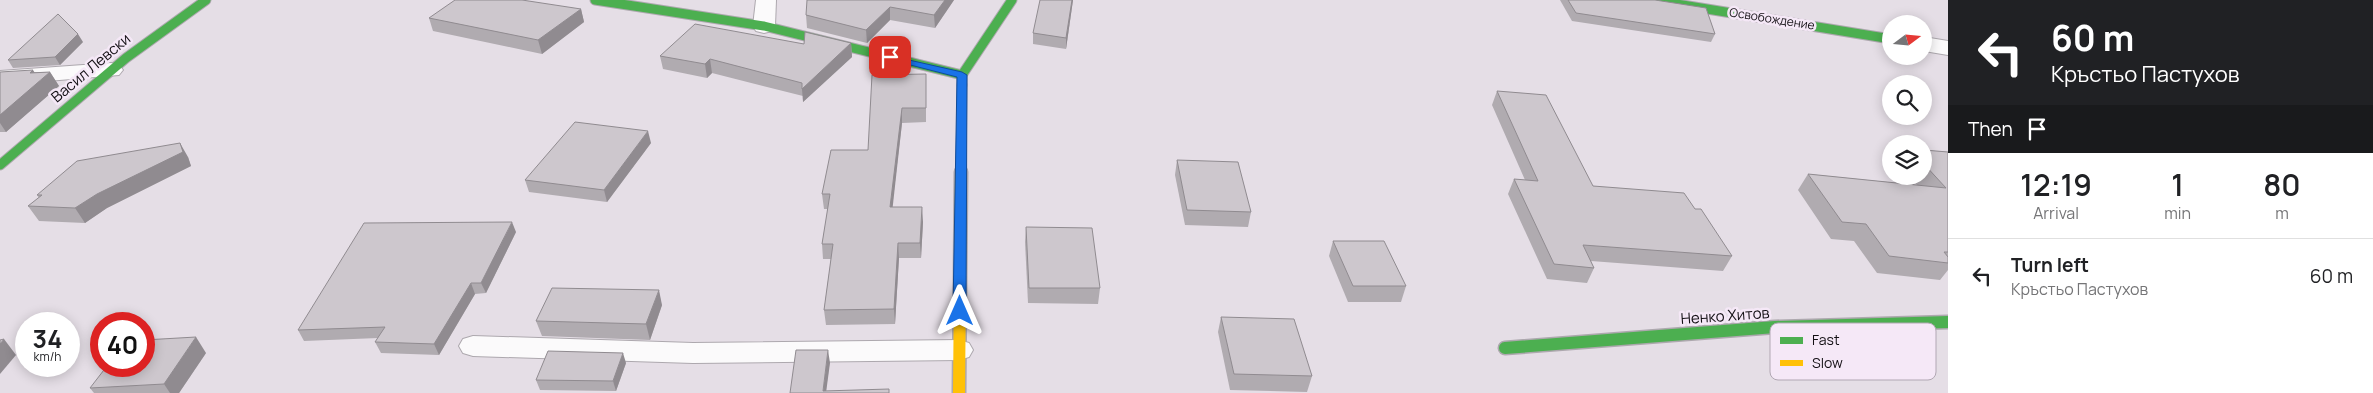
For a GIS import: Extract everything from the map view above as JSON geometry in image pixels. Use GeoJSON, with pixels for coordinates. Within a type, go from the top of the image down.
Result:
{"type":"FeatureCollection","features":[{"type":"Feature","properties":{"kind":"street","name":"Васил Левски"},"geometry":{"type":"LineString","coordinates":[[0,165],[111,70],[166,27],[206,0]]}},
{"type":"Feature","properties":{"kind":"street"},"geometry":{"type":"LineString","coordinates":[[595,0],[764,26],[962,75]]}},
{"type":"Feature","properties":{"kind":"street"},"geometry":{"type":"LineString","coordinates":[[764,26],[766,0]]}},
{"type":"Feature","properties":{"kind":"street"},"geometry":{"type":"LineString","coordinates":[[959,393],[962,75],[1012,0]]}},
{"type":"Feature","properties":{"kind":"street","name":"Освобождение"},"geometry":{"type":"LineString","coordinates":[[1652,0],[1882,38]]}},
{"type":"Feature","properties":{"kind":"street"},"geometry":{"type":"LineString","coordinates":[[1932,45],[1948,48]]}},
{"type":"Feature","properties":{"kind":"street"},"geometry":{"type":"LineString","coordinates":[[0,78],[111,70]]}},
{"type":"Feature","properties":{"kind":"street","name":"Ненко Хитов"},"geometry":{"type":"LineString","coordinates":[[1913,323],[1948,322]]}},
{"type":"Feature","properties":{"kind":"street","name":"Ненко Хитов"},"geometry":{"type":"LineString","coordinates":[[1505,348],[1770,327]]}},
{"type":"Feature","properties":{"kind":"lane"},"geometry":{"type":"LineString","coordinates":[[473,346],[693,353],[959,350]]}},
{"type":"Feature","properties":{"kind":"building"},"geometry":{"type":"Polygon","coordinates":[[[455,0],[522,0],[581,9],[538,40],[429,18],[455,0]]]}},
{"type":"Feature","properties":{"kind":"building"},"geometry":{"type":"Polygon","coordinates":[[[807,0],[945,0],[934,15],[890,7],[866,30],[806,15],[807,0]]]}},
{"type":"Feature","properties":{"kind":"building"},"geometry":{"type":"Polygon","coordinates":[[[1040,0],[1072,0],[1066,38],[1033,33],[1040,0]]]}},
{"type":"Feature","properties":{"kind":"building"},"geometry":{"type":"Polygon","coordinates":[[[1568,0],[1655,0],[1706,8],[1715,34],[1576,13],[1568,0]]]}},
{"type":"Feature","properties":{"kind":"building"},"geometry":{"type":"Polygon","coordinates":[[[58,14],[78,34],[55,57],[8,60],[58,14]]]}},
{"type":"Feature","properties":{"kind":"building"},"geometry":{"type":"Polygon","coordinates":[[[695,24],[804,44],[805,32],[851,43],[802,89],[802,83],[710,59],[705,64],[660,56],[695,24]]]}},
{"type":"Feature","properties":{"kind":"building"},"geometry":{"type":"Polygon","coordinates":[[[33,70],[30,73],[50,72],[0,115],[0,72],[33,70]]]}},
{"type":"Feature","properties":{"kind":"building"},"geometry":{"type":"Polygon","coordinates":[[[926,74],[926,108],[902,108],[890,207],[922,207],[920,243],[898,243],[894,309],[824,310],[833,244],[822,244],[830,194],[822,194],[831,150],[868,150],[872,75],[926,74]]]}},
{"type":"Feature","properties":{"kind":"building"},"geometry":{"type":"Polygon","coordinates":[[[1497,91],[1546,95],[1593,186],[1684,193],[1695,209],[1701,209],[1732,256],[1583,245],[1594,268],[1554,264],[1514,179],[1538,181],[1497,91]]]}},
{"type":"Feature","properties":{"kind":"building"},"geometry":{"type":"Polygon","coordinates":[[[575,122],[648,131],[604,190],[525,180],[575,122]]]}},
{"type":"Feature","properties":{"kind":"building"},"geometry":{"type":"Polygon","coordinates":[[[180,143],[183,152],[97,194],[75,208],[28,206],[42,195],[37,195],[77,161],[180,143]]]}},
{"type":"Feature","properties":{"kind":"building"},"geometry":{"type":"Polygon","coordinates":[[[1932,151],[1948,152],[1948,252],[1944,252],[1948,257],[1948,263],[1889,256],[1866,224],[1842,222],[1808,174],[1882,182],[1882,185],[1916,185],[1946,188],[1932,173],[1932,151]]]}},
{"type":"Feature","properties":{"kind":"building"},"geometry":{"type":"Polygon","coordinates":[[[1177,160],[1238,162],[1251,212],[1187,210],[1177,160]]]}},
{"type":"Feature","properties":{"kind":"building"},"geometry":{"type":"Polygon","coordinates":[[[512,222],[481,283],[471,283],[434,344],[375,342],[385,327],[298,330],[364,223],[512,222]]]}},
{"type":"Feature","properties":{"kind":"building"},"geometry":{"type":"Polygon","coordinates":[[[1026,227],[1092,228],[1100,288],[1029,288],[1026,227]]]}},
{"type":"Feature","properties":{"kind":"building"},"geometry":{"type":"Polygon","coordinates":[[[1333,241],[1384,241],[1406,286],[1353,286],[1333,241]]]}},
{"type":"Feature","properties":{"kind":"building"},"geometry":{"type":"Polygon","coordinates":[[[552,288],[659,290],[646,324],[536,321],[552,288]]]}},
{"type":"Feature","properties":{"kind":"building"},"geometry":{"type":"Polygon","coordinates":[[[1221,317],[1294,319],[1312,376],[1234,374],[1221,317]]]}},
{"type":"Feature","properties":{"kind":"building"},"geometry":{"type":"Polygon","coordinates":[[[196,337],[164,384],[90,388],[98,377],[155,377],[155,339],[196,337]]]}},
{"type":"Feature","properties":{"kind":"building"},"geometry":{"type":"Polygon","coordinates":[[[796,350],[828,350],[823,391],[889,389],[889,393],[790,393],[796,350]]]}},
{"type":"Feature","properties":{"kind":"building"},"geometry":{"type":"Polygon","coordinates":[[[548,351],[623,353],[613,381],[536,380],[548,351]]]}},
{"type":"Feature","properties":{"kind":"traffic: fast"},"geometry":{"type":"LineString","coordinates":[[0,165],[126,58],[206,0]]}},
{"type":"Feature","properties":{"kind":"traffic: fast"},"geometry":{"type":"LineString","coordinates":[[595,0],[764,26],[962,75]]}},
{"type":"Feature","properties":{"kind":"traffic: fast"},"geometry":{"type":"LineString","coordinates":[[962,85],[962,75],[1012,0]]}},
{"type":"Feature","properties":{"kind":"traffic: fast"},"geometry":{"type":"LineString","coordinates":[[1652,0],[1882,38]]}},
{"type":"Feature","properties":{"kind":"traffic: fast"},"geometry":{"type":"LineString","coordinates":[[1913,323],[1948,322]]}},
{"type":"Feature","properties":{"kind":"traffic: fast"},"geometry":{"type":"LineString","coordinates":[[1505,348],[1770,327]]}},
{"type":"Feature","properties":{"kind":"traffic: slow"},"geometry":{"type":"LineString","coordinates":[[959,393],[962,85]]}},
{"type":"Feature","properties":{"kind":"route"},"geometry":{"type":"LineString","coordinates":[[890,57],[962,75],[960,311]]}}]}
